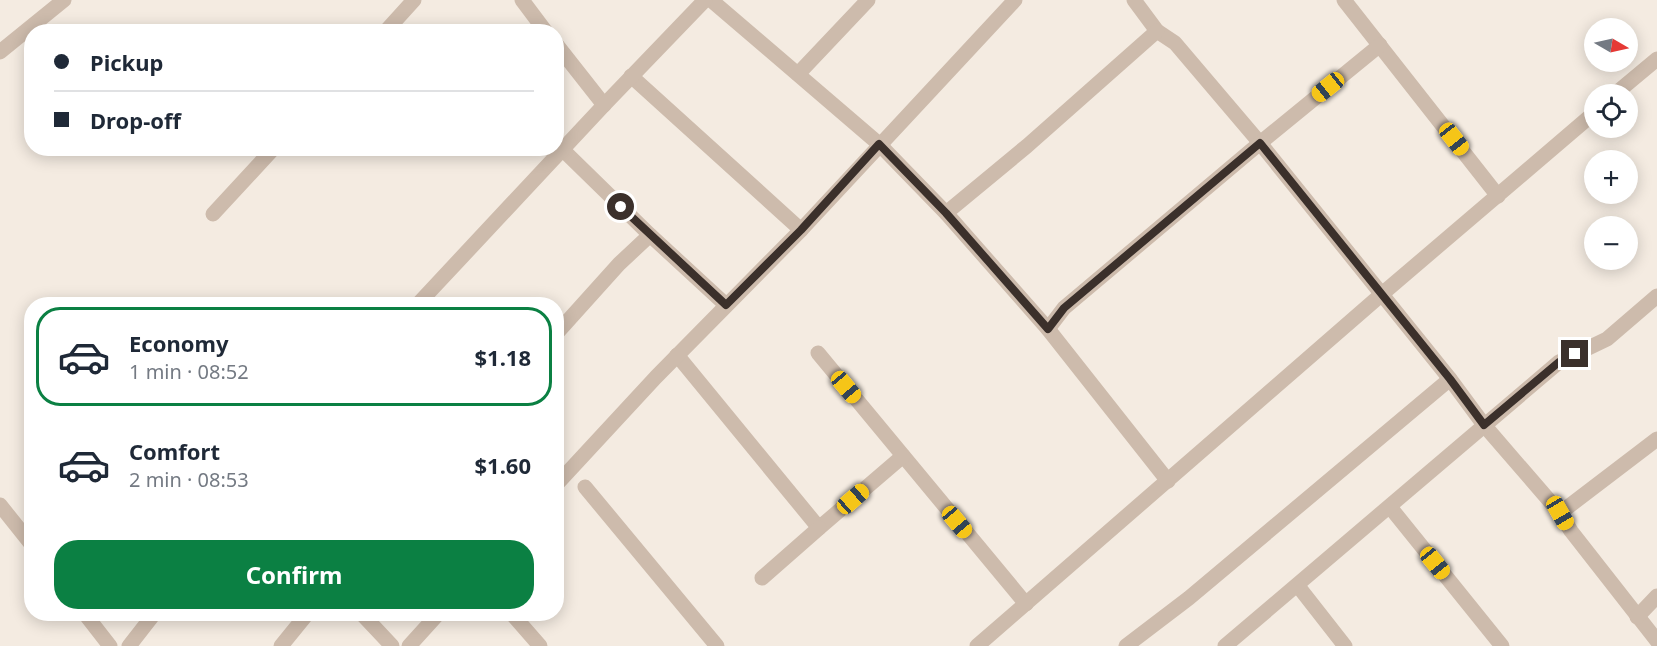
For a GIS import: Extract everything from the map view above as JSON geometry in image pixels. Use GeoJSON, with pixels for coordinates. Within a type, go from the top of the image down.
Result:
{"type":"FeatureCollection","features":[{"type":"Feature","properties":{"kind":"street"},"geometry":{"type":"LineString","coordinates":[[34,24],[64,0]]}},
{"type":"Feature","properties":{"kind":"street"},"geometry":{"type":"LineString","coordinates":[[392,24],[414,0]]}},
{"type":"Feature","properties":{"kind":"street"},"geometry":{"type":"LineString","coordinates":[[522,0],[540,24]]}},
{"type":"Feature","properties":{"kind":"street"},"geometry":{"type":"LineString","coordinates":[[564,147],[705,0]]}},
{"type":"Feature","properties":{"kind":"street"},"geometry":{"type":"LineString","coordinates":[[711,0],[879,144],[946,213],[1048,329],[1168,481]]}},
{"type":"Feature","properties":{"kind":"street"},"geometry":{"type":"LineString","coordinates":[[798,74],[868,0]]}},
{"type":"Feature","properties":{"kind":"street"},"geometry":{"type":"LineString","coordinates":[[564,476],[677,355],[801,230],[1015,0]]}},
{"type":"Feature","properties":{"kind":"street"},"geometry":{"type":"LineString","coordinates":[[1134,0],[1157,31],[1174,43],[1260,143],[1450,379],[1484,425],[1560,513],[1571,531],[1657,641]]}},
{"type":"Feature","properties":{"kind":"street"},"geometry":{"type":"LineString","coordinates":[[1344,0],[1498,196]]}},
{"type":"Feature","properties":{"kind":"street"},"geometry":{"type":"LineString","coordinates":[[946,213],[1028,146],[1157,31]]}},
{"type":"Feature","properties":{"kind":"street"},"geometry":{"type":"LineString","coordinates":[[0,52],[24,32]]}},
{"type":"Feature","properties":{"kind":"street"},"geometry":{"type":"LineString","coordinates":[[1048,329],[1064,308],[1380,45]]}},
{"type":"Feature","properties":{"kind":"street"},"geometry":{"type":"LineString","coordinates":[[564,54],[604,105]]}},
{"type":"Feature","properties":{"kind":"street"},"geometry":{"type":"LineString","coordinates":[[1628,84],[1657,59]]}},
{"type":"Feature","properties":{"kind":"street"},"geometry":{"type":"LineString","coordinates":[[631,76],[801,230]]}},
{"type":"Feature","properties":{"kind":"street"},"geometry":{"type":"LineString","coordinates":[[977,646],[1584,122]]}},
{"type":"Feature","properties":{"kind":"street"},"geometry":{"type":"LineString","coordinates":[[564,151],[726,305]]}},
{"type":"Feature","properties":{"kind":"street"},"geometry":{"type":"LineString","coordinates":[[213,214],[267,156]]}},
{"type":"Feature","properties":{"kind":"street"},"geometry":{"type":"LineString","coordinates":[[425,297],[555,156]]}},
{"type":"Feature","properties":{"kind":"street"},"geometry":{"type":"LineString","coordinates":[[564,325],[619,264],[650,235]]}},
{"type":"Feature","properties":{"kind":"street"},"geometry":{"type":"LineString","coordinates":[[1226,646],[1559,362],[1607,339],[1657,296]]}},
{"type":"Feature","properties":{"kind":"street"},"geometry":{"type":"LineString","coordinates":[[818,353],[1026,604]]}},
{"type":"Feature","properties":{"kind":"street"},"geometry":{"type":"LineString","coordinates":[[677,355],[819,528]]}},
{"type":"Feature","properties":{"kind":"street"},"geometry":{"type":"LineString","coordinates":[[1126,646],[1189,598],[1450,379]]}},
{"type":"Feature","properties":{"kind":"street"},"geometry":{"type":"LineString","coordinates":[[1560,513],[1657,439]]}},
{"type":"Feature","properties":{"kind":"street"},"geometry":{"type":"LineString","coordinates":[[762,578],[903,456]]}},
{"type":"Feature","properties":{"kind":"street"},"geometry":{"type":"LineString","coordinates":[[585,486],[717,646]]}},
{"type":"Feature","properties":{"kind":"street"},"geometry":{"type":"LineString","coordinates":[[0,505],[24,535]]}},
{"type":"Feature","properties":{"kind":"street"},"geometry":{"type":"LineString","coordinates":[[1390,507],[1502,646]]}},
{"type":"Feature","properties":{"kind":"street"},"geometry":{"type":"LineString","coordinates":[[1298,586],[1345,646]]}},
{"type":"Feature","properties":{"kind":"street"},"geometry":{"type":"LineString","coordinates":[[1637,617],[1657,596]]}},
{"type":"Feature","properties":{"kind":"street"},"geometry":{"type":"LineString","coordinates":[[90,621],[110,646]]}},
{"type":"Feature","properties":{"kind":"street"},"geometry":{"type":"LineString","coordinates":[[129,646],[149,621]]}},
{"type":"Feature","properties":{"kind":"street"},"geometry":{"type":"LineString","coordinates":[[281,646],[302,621]]}},
{"type":"Feature","properties":{"kind":"street"},"geometry":{"type":"LineString","coordinates":[[369,621],[392,646]]}},
{"type":"Feature","properties":{"kind":"street"},"geometry":{"type":"LineString","coordinates":[[408,646],[431,621]]}},
{"type":"Feature","properties":{"kind":"street"},"geometry":{"type":"LineString","coordinates":[[518,621],[540,646]]}},
{"type":"Feature","properties":{"kind":"route"},"geometry":{"type":"LineString","coordinates":[[621,207],[726,305],[801,230],[879,144],[946,213],[1048,329],[1064,308],[1260,143],[1450,379],[1484,425],[1559,362],[1575,354]]}}]}
